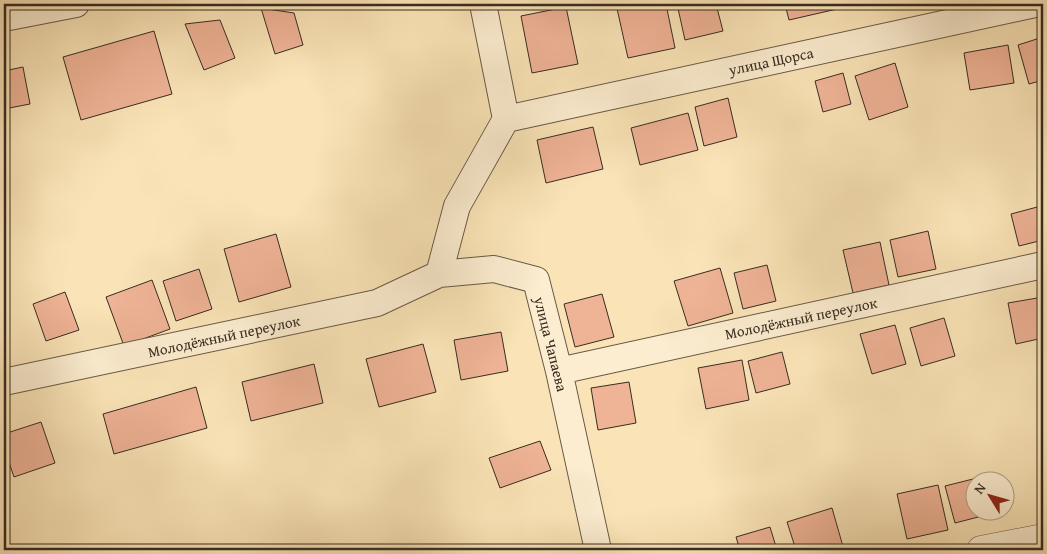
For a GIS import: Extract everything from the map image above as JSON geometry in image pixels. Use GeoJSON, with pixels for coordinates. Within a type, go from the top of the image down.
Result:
{"type":"FeatureCollection","features":[{"type":"Feature","properties":{"kind":"street"},"geometry":{"type":"LineString","coordinates":[[4,18],[76,4]]}},
{"type":"Feature","properties":{"kind":"street"},"geometry":{"type":"LineString","coordinates":[[439,274],[457,206],[506,119],[483,4]]}},
{"type":"Feature","properties":{"kind":"street","name":"улица Щорса"},"geometry":{"type":"LineString","coordinates":[[506,119],[1035,4]]}},
{"type":"Feature","properties":{"kind":"street","name":"Молодёжный переулок"},"geometry":{"type":"LineString","coordinates":[[559,371],[1043,266]]}},
{"type":"Feature","properties":{"kind":"street","name":"улица Чапаева"},"geometry":{"type":"LineString","coordinates":[[439,274],[494,269],[536,280],[559,371],[598,550]]}},
{"type":"Feature","properties":{"kind":"street","name":"Молодёжный переулок"},"geometry":{"type":"LineString","coordinates":[[4,382],[377,304],[439,274]]}},
{"type":"Feature","properties":{"kind":"street"},"geometry":{"type":"LineString","coordinates":[[981,550],[1043,538]]}},
{"type":"Feature","properties":{"kind":"building"},"geometry":{"type":"Polygon","coordinates":[[[616,4],[666,4],[675,48],[628,58],[616,4]]]}},
{"type":"Feature","properties":{"kind":"building"},"geometry":{"type":"Polygon","coordinates":[[[677,4],[716,4],[723,31],[685,40],[677,4]]]}},
{"type":"Feature","properties":{"kind":"building"},"geometry":{"type":"Polygon","coordinates":[[[785,4],[836,4],[837,9],[789,20],[785,4]]]}},
{"type":"Feature","properties":{"kind":"building"},"geometry":{"type":"Polygon","coordinates":[[[566,7],[578,64],[532,73],[521,16],[566,7]]]}},
{"type":"Feature","properties":{"kind":"building"},"geometry":{"type":"Polygon","coordinates":[[[261,8],[294,13],[303,45],[275,54],[261,8]]]}},
{"type":"Feature","properties":{"kind":"building"},"geometry":{"type":"Polygon","coordinates":[[[220,20],[235,58],[204,70],[185,24],[220,20]]]}},
{"type":"Feature","properties":{"kind":"building"},"geometry":{"type":"Polygon","coordinates":[[[154,31],[172,94],[81,120],[63,57],[154,31]]]}},
{"type":"Feature","properties":{"kind":"building"},"geometry":{"type":"Polygon","coordinates":[[[1043,37],[1043,80],[1029,84],[1018,45],[1043,37]]]}},
{"type":"Feature","properties":{"kind":"building"},"geometry":{"type":"Polygon","coordinates":[[[1008,45],[1014,83],[970,90],[964,53],[1008,45]]]}},
{"type":"Feature","properties":{"kind":"building"},"geometry":{"type":"Polygon","coordinates":[[[895,63],[908,107],[869,120],[855,76],[895,63]]]}},
{"type":"Feature","properties":{"kind":"building"},"geometry":{"type":"Polygon","coordinates":[[[23,67],[30,104],[4,109],[4,71],[23,67]]]}},
{"type":"Feature","properties":{"kind":"building"},"geometry":{"type":"Polygon","coordinates":[[[843,73],[851,104],[823,112],[815,81],[843,73]]]}},
{"type":"Feature","properties":{"kind":"building"},"geometry":{"type":"Polygon","coordinates":[[[728,98],[737,137],[704,146],[695,107],[728,98]]]}},
{"type":"Feature","properties":{"kind":"building"},"geometry":{"type":"Polygon","coordinates":[[[688,113],[698,150],[640,165],[631,128],[688,113]]]}},
{"type":"Feature","properties":{"kind":"building"},"geometry":{"type":"Polygon","coordinates":[[[593,127],[603,169],[546,183],[537,140],[593,127]]]}},
{"type":"Feature","properties":{"kind":"building"},"geometry":{"type":"Polygon","coordinates":[[[1041,206],[1043,240],[1019,246],[1011,214],[1041,206]]]}},
{"type":"Feature","properties":{"kind":"building"},"geometry":{"type":"Polygon","coordinates":[[[928,231],[936,269],[898,277],[890,240],[928,231]]]}},
{"type":"Feature","properties":{"kind":"building"},"geometry":{"type":"Polygon","coordinates":[[[276,234],[291,287],[239,302],[224,249],[276,234]]]}},
{"type":"Feature","properties":{"kind":"building"},"geometry":{"type":"Polygon","coordinates":[[[880,242],[889,285],[853,293],[843,250],[880,242]]]}},
{"type":"Feature","properties":{"kind":"building"},"geometry":{"type":"Polygon","coordinates":[[[767,265],[776,301],[743,309],[734,273],[767,265]]]}},
{"type":"Feature","properties":{"kind":"building"},"geometry":{"type":"Polygon","coordinates":[[[720,268],[733,313],[688,326],[674,281],[720,268]]]}},
{"type":"Feature","properties":{"kind":"building"},"geometry":{"type":"Polygon","coordinates":[[[199,269],[212,309],[176,321],[163,281],[199,269]]]}},
{"type":"Feature","properties":{"kind":"building"},"geometry":{"type":"Polygon","coordinates":[[[152,280],[170,329],[124,346],[106,297],[152,280]]]}},
{"type":"Feature","properties":{"kind":"building"},"geometry":{"type":"Polygon","coordinates":[[[65,292],[79,330],[46,341],[33,304],[65,292]]]}},
{"type":"Feature","properties":{"kind":"building"},"geometry":{"type":"Polygon","coordinates":[[[602,294],[614,337],[575,347],[564,304],[602,294]]]}},
{"type":"Feature","properties":{"kind":"building"},"geometry":{"type":"Polygon","coordinates":[[[1043,297],[1043,338],[1016,344],[1008,303],[1043,297]]]}},
{"type":"Feature","properties":{"kind":"building"},"geometry":{"type":"Polygon","coordinates":[[[944,318],[955,356],[921,366],[910,328],[944,318]]]}},
{"type":"Feature","properties":{"kind":"building"},"geometry":{"type":"Polygon","coordinates":[[[895,325],[906,364],[872,374],[860,334],[895,325]]]}},
{"type":"Feature","properties":{"kind":"building"},"geometry":{"type":"Polygon","coordinates":[[[501,332],[508,371],[461,380],[454,340],[501,332]]]}},
{"type":"Feature","properties":{"kind":"building"},"geometry":{"type":"Polygon","coordinates":[[[423,344],[436,392],[379,407],[366,359],[423,344]]]}},
{"type":"Feature","properties":{"kind":"building"},"geometry":{"type":"Polygon","coordinates":[[[782,352],[790,384],[756,393],[748,361],[782,352]]]}},
{"type":"Feature","properties":{"kind":"building"},"geometry":{"type":"Polygon","coordinates":[[[742,360],[749,400],[706,409],[698,368],[742,360]]]}},
{"type":"Feature","properties":{"kind":"building"},"geometry":{"type":"Polygon","coordinates":[[[314,364],[323,403],[251,421],[242,382],[314,364]]]}},
{"type":"Feature","properties":{"kind":"building"},"geometry":{"type":"Polygon","coordinates":[[[629,382],[636,423],[598,430],[591,388],[629,382]]]}},
{"type":"Feature","properties":{"kind":"building"},"geometry":{"type":"Polygon","coordinates":[[[196,387],[207,428],[114,454],[103,414],[196,387]]]}},
{"type":"Feature","properties":{"kind":"building"},"geometry":{"type":"Polygon","coordinates":[[[41,422],[55,463],[14,477],[4,448],[4,434],[41,422]]]}},
{"type":"Feature","properties":{"kind":"building"},"geometry":{"type":"Polygon","coordinates":[[[540,441],[551,470],[500,488],[489,458],[540,441]]]}},
{"type":"Feature","properties":{"kind":"building"},"geometry":{"type":"Polygon","coordinates":[[[964,481],[964,521],[955,523],[945,486],[964,481]]]}},
{"type":"Feature","properties":{"kind":"building"},"geometry":{"type":"Polygon","coordinates":[[[938,485],[948,530],[907,539],[897,494],[938,485]]]}},
{"type":"Feature","properties":{"kind":"building"},"geometry":{"type":"Polygon","coordinates":[[[832,508],[844,550],[796,550],[787,522],[832,508]]]}},
{"type":"Feature","properties":{"kind":"building"},"geometry":{"type":"Polygon","coordinates":[[[770,527],[777,550],[740,550],[736,537],[770,527]]]}}]}
